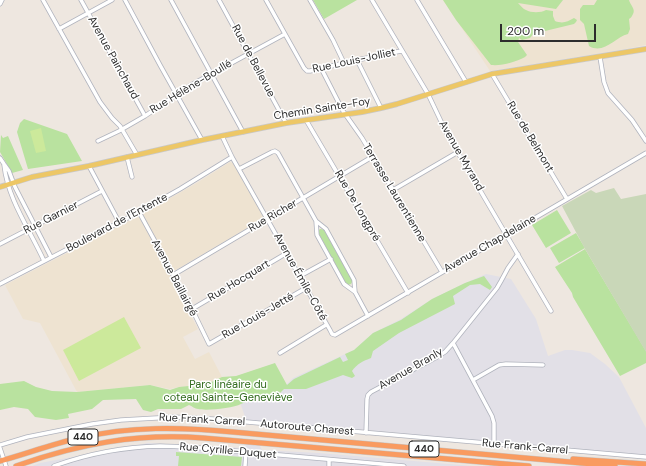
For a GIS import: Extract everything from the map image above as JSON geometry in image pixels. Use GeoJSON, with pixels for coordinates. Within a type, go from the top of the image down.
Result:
{"type":"FeatureCollection","features":[{"type":"Feature","properties":{"kind":"highway","name":"Autoroute Charest"},"geometry":{"type":"LineString","coordinates":[[2,461],[53,444],[87,436],[123,430],[193,428],[616,466]]}},
{"type":"Feature","properties":{"kind":"highway","name":"Autoroute Charest"},"geometry":{"type":"LineString","coordinates":[[16,466],[49,455],[91,445],[134,438],[164,437],[207,438],[529,466]]}},
{"type":"Feature","properties":{"kind":"highway"},"geometry":{"type":"LineString","coordinates":[[539,459],[581,459],[646,464]]}},
{"type":"Feature","properties":{"kind":"main road","name":"Chemin Sainte-Foy"},"geometry":{"type":"LineString","coordinates":[[0,187],[32,177],[89,166],[202,140],[286,123],[381,108],[492,74],[646,49]]}},
{"type":"Feature","properties":{"kind":"street"},"geometry":{"type":"LineString","coordinates":[[0,4],[2,0]]}},
{"type":"Feature","properties":{"kind":"street"},"geometry":{"type":"LineString","coordinates":[[43,0],[100,102],[122,129],[137,155]]}},
{"type":"Feature","properties":{"kind":"street","name":"Avenue Painchaud"},"geometry":{"type":"LineString","coordinates":[[81,0],[145,116]]}},
{"type":"Feature","properties":{"kind":"street"},"geometry":{"type":"LineString","coordinates":[[59,29],[112,0]]}},
{"type":"Feature","properties":{"kind":"street"},"geometry":{"type":"LineString","coordinates":[[125,0],[202,140]]}},
{"type":"Feature","properties":{"kind":"street"},"geometry":{"type":"LineString","coordinates":[[171,0],[243,132]]}},
{"type":"Feature","properties":{"kind":"street","name":"Rue de Bellevue"},"geometry":{"type":"LineString","coordinates":[[219,0],[286,123]]}},
{"type":"Feature","properties":{"kind":"street"},"geometry":{"type":"LineString","coordinates":[[266,0],[284,34]]}},
{"type":"Feature","properties":{"kind":"street"},"geometry":{"type":"LineString","coordinates":[[310,0],[333,40],[344,63]]}},
{"type":"Feature","properties":{"kind":"street","name":"Avenue Myrand"},"geometry":{"type":"LineString","coordinates":[[372,0],[428,94],[447,134],[551,311]]}},
{"type":"Feature","properties":{"kind":"street"},"geometry":{"type":"LineString","coordinates":[[418,0],[466,82]]}},
{"type":"Feature","properties":{"kind":"street","name":"Rue Hélène-Boullé"},"geometry":{"type":"LineString","coordinates":[[98,141],[145,116],[211,73],[284,34]]}},
{"type":"Feature","properties":{"kind":"street","name":"Rue Louis-Jolliet"},"geometry":{"type":"LineString","coordinates":[[284,34],[307,71],[401,51]]}},
{"type":"Feature","properties":{"kind":"street"},"geometry":{"type":"LineString","coordinates":[[600,57],[604,82],[608,93],[632,120],[646,141]]}},
{"type":"Feature","properties":{"kind":"street"},"geometry":{"type":"LineString","coordinates":[[357,60],[381,108]]}},
{"type":"Feature","properties":{"kind":"street","name":"Terrasse Laurentienne"},"geometry":{"type":"LineString","coordinates":[[321,68],[346,114],[442,272]]}},
{"type":"Feature","properties":{"kind":"street","name":"Rue de Belmont"},"geometry":{"type":"LineString","coordinates":[[492,74],[567,199]]}},
{"type":"Feature","properties":{"kind":"street","name":"Rue De Longpré"},"geometry":{"type":"LineString","coordinates":[[306,120],[408,293]]}},
{"type":"Feature","properties":{"kind":"street","name":"Avenue Émile-Côté"},"geometry":{"type":"LineString","coordinates":[[222,136],[232,157],[300,276],[326,325],[333,334]]}},
{"type":"Feature","properties":{"kind":"street"},"geometry":{"type":"LineString","coordinates":[[239,169],[272,152],[276,152],[316,221],[326,229],[354,280],[355,292],[368,316]]}},
{"type":"Feature","properties":{"kind":"street"},"geometry":{"type":"LineString","coordinates":[[392,190],[458,152]]}},
{"type":"Feature","properties":{"kind":"street","name":"Avenue Chapdelaine"},"geometry":{"type":"LineString","coordinates":[[333,334],[337,334],[408,293],[646,153]]}},
{"type":"Feature","properties":{"kind":"street"},"geometry":{"type":"LineString","coordinates":[[128,157],[132,177]]}},
{"type":"Feature","properties":{"kind":"street","name":"Boulevard de l'Entente"},"geometry":{"type":"LineString","coordinates":[[0,284],[139,212],[232,157]]}},
{"type":"Feature","properties":{"kind":"street","name":"Rue Richer"},"geometry":{"type":"LineString","coordinates":[[173,275],[372,157]]}},
{"type":"Feature","properties":{"kind":"street"},"geometry":{"type":"LineString","coordinates":[[0,158],[9,171],[34,226],[51,258]]}},
{"type":"Feature","properties":{"kind":"street"},"geometry":{"type":"LineString","coordinates":[[4,164],[7,184],[17,208],[44,261]]}},
{"type":"Feature","properties":{"kind":"street"},"geometry":{"type":"LineString","coordinates":[[89,166],[119,222]]}},
{"type":"Feature","properties":{"kind":"street","name":"Rue Garnier"},"geometry":{"type":"LineString","coordinates":[[0,244],[102,191]]}},
{"type":"Feature","properties":{"kind":"street","name":"Avenue Baillairgé"},"geometry":{"type":"LineString","coordinates":[[139,212],[192,309],[209,344]]}},
{"type":"Feature","properties":{"kind":"street"},"geometry":{"type":"LineString","coordinates":[[316,221],[316,234],[344,284],[355,292]]}},
{"type":"Feature","properties":{"kind":"street","name":"Rue Hocquart"},"geometry":{"type":"LineString","coordinates":[[192,309],[287,253]]}},
{"type":"Feature","properties":{"kind":"street","name":"Avenue Branly"},"geometry":{"type":"LineString","coordinates":[[366,433],[367,399],[370,393],[445,352],[497,288],[518,254]]}},
{"type":"Feature","properties":{"kind":"street"},"geometry":{"type":"LineString","coordinates":[[300,276],[331,260]]}},
{"type":"Feature","properties":{"kind":"street","name":"Rue Louis-Jetté"},"geometry":{"type":"LineString","coordinates":[[209,344],[306,288]]}},
{"type":"Feature","properties":{"kind":"street"},"geometry":{"type":"LineString","coordinates":[[280,353],[326,325]]}},
{"type":"Feature","properties":{"kind":"street"},"geometry":{"type":"LineString","coordinates":[[453,343],[492,416],[494,423],[494,444]]}},
{"type":"Feature","properties":{"kind":"street"},"geometry":{"type":"LineString","coordinates":[[473,380],[499,365],[543,365]]}},
{"type":"Feature","properties":{"kind":"street","name":"Rue Frank-Carrel"},"geometry":{"type":"LineString","coordinates":[[0,445],[28,437],[92,424],[121,420],[174,417],[213,419],[646,457]]}},
{"type":"Feature","properties":{"kind":"street","name":"Rue Cyrille-Duquet"},"geometry":{"type":"LineString","coordinates":[[54,466],[93,454],[160,446],[190,447],[404,466]]}},
{"type":"Feature","properties":{"kind":"street"},"geometry":{"type":"LineString","coordinates":[[0,448],[2,461],[6,466]]}},
{"type":"Feature","properties":{"kind":"street"},"geometry":{"type":"LineString","coordinates":[[245,466],[246,452]]}},
{"type":"Feature","properties":{"kind":"street"},"geometry":{"type":"LineString","coordinates":[[329,460],[329,466]]}},
{"type":"Feature","properties":{"kind":"shaded area"},"geometry":{"type":"Polygon","coordinates":[[[443,0],[646,0],[646,45],[490,71],[443,0]]]}},
{"type":"Feature","properties":{"kind":"shaded area"},"geometry":{"type":"Polygon","coordinates":[[[230,162],[233,163],[263,218],[169,274],[198,329],[183,337],[195,359],[209,352],[222,377],[207,384],[170,389],[150,385],[77,392],[40,323],[23,319],[5,285],[137,217],[230,162]]]}},
{"type":"Feature","properties":{"kind":"shaded area"},"geometry":{"type":"Polygon","coordinates":[[[486,274],[511,279],[536,319],[548,356],[565,350],[590,353],[619,377],[646,428],[646,457],[365,430],[244,423],[245,417],[238,391],[287,384],[293,378],[354,350],[373,333],[401,319],[432,299],[486,274]]]}},
{"type":"Feature","properties":{"kind":"shaded area"},"geometry":{"type":"Polygon","coordinates":[[[257,440],[262,450],[319,453],[473,466],[32,466],[40,463],[148,443],[241,448],[257,440]]]}},
{"type":"Feature","properties":{"kind":"green space"},"geometry":{"type":"Polygon","coordinates":[[[313,0],[357,0],[324,19],[313,0]]]}},
{"type":"Feature","properties":{"kind":"green space"},"geometry":{"type":"Polygon","coordinates":[[[443,0],[563,0],[556,9],[518,3],[524,9],[531,12],[546,10],[553,11],[555,21],[558,22],[569,21],[574,18],[577,20],[574,24],[534,33],[530,38],[522,40],[519,38],[518,42],[527,55],[525,57],[509,63],[491,65],[456,20],[443,0]]]}},
{"type":"Feature","properties":{"kind":"green space"},"geometry":{"type":"Polygon","coordinates":[[[597,0],[629,0],[634,12],[629,19],[630,29],[628,34],[605,47],[594,48],[589,46],[584,24],[580,20],[580,9],[583,5],[594,5],[597,0]]]}},
{"type":"Feature","properties":{"kind":"green space"},"geometry":{"type":"Polygon","coordinates":[[[24,119],[67,134],[82,161],[28,169],[17,132],[20,123],[24,119]]]}},
{"type":"Feature","properties":{"kind":"green space"},"geometry":{"type":"Polygon","coordinates":[[[41,128],[46,151],[36,153],[30,131],[41,128]]]}},
{"type":"Feature","properties":{"kind":"green space"},"geometry":{"type":"Polygon","coordinates":[[[1,135],[3,138],[8,136],[23,170],[12,173],[0,152],[1,135]]]}},
{"type":"Feature","properties":{"kind":"green space"},"geometry":{"type":"Polygon","coordinates":[[[614,188],[621,199],[646,194],[646,352],[585,249],[562,206],[591,190],[596,193],[614,188]]]}},
{"type":"Feature","properties":{"kind":"green space"},"geometry":{"type":"Polygon","coordinates":[[[557,210],[571,233],[546,248],[532,225],[557,210]]]}},
{"type":"Feature","properties":{"kind":"green space"},"geometry":{"type":"Polygon","coordinates":[[[320,229],[324,230],[352,280],[351,284],[346,284],[319,234],[318,231],[320,229]]]}},
{"type":"Feature","properties":{"kind":"green space"},"geometry":{"type":"Polygon","coordinates":[[[576,233],[585,248],[559,263],[550,248],[576,233]]]}},
{"type":"Feature","properties":{"kind":"green space"},"geometry":{"type":"Polygon","coordinates":[[[585,249],[646,351],[646,363],[620,376],[572,293],[555,267],[585,249]]]}},
{"type":"Feature","properties":{"kind":"green space","name":"Parc linéaire du coteau Sainte-Geneviève"},"geometry":{"type":"Polygon","coordinates":[[[484,276],[492,287],[490,290],[480,284],[470,285],[453,296],[455,304],[399,333],[373,351],[371,358],[360,363],[352,371],[355,376],[352,378],[343,375],[306,389],[284,389],[276,397],[271,395],[262,395],[226,408],[202,410],[189,405],[181,409],[158,409],[151,412],[143,410],[136,399],[103,400],[92,409],[68,414],[69,418],[56,420],[35,417],[28,409],[14,407],[0,410],[0,384],[24,381],[36,387],[52,391],[77,392],[150,385],[170,390],[179,387],[207,384],[222,377],[236,376],[275,363],[287,385],[294,379],[340,357],[343,362],[348,360],[345,354],[354,350],[373,333],[401,320],[432,299],[465,283],[484,276]]]}},
{"type":"Feature","properties":{"kind":"green space"},"geometry":{"type":"Polygon","coordinates":[[[124,317],[141,348],[79,381],[63,350],[124,317]]]}},
{"type":"Feature","properties":{"kind":"green space"},"geometry":{"type":"Polygon","coordinates":[[[176,452],[242,457],[241,466],[178,466],[179,456],[176,456],[176,452]]]}}]}
